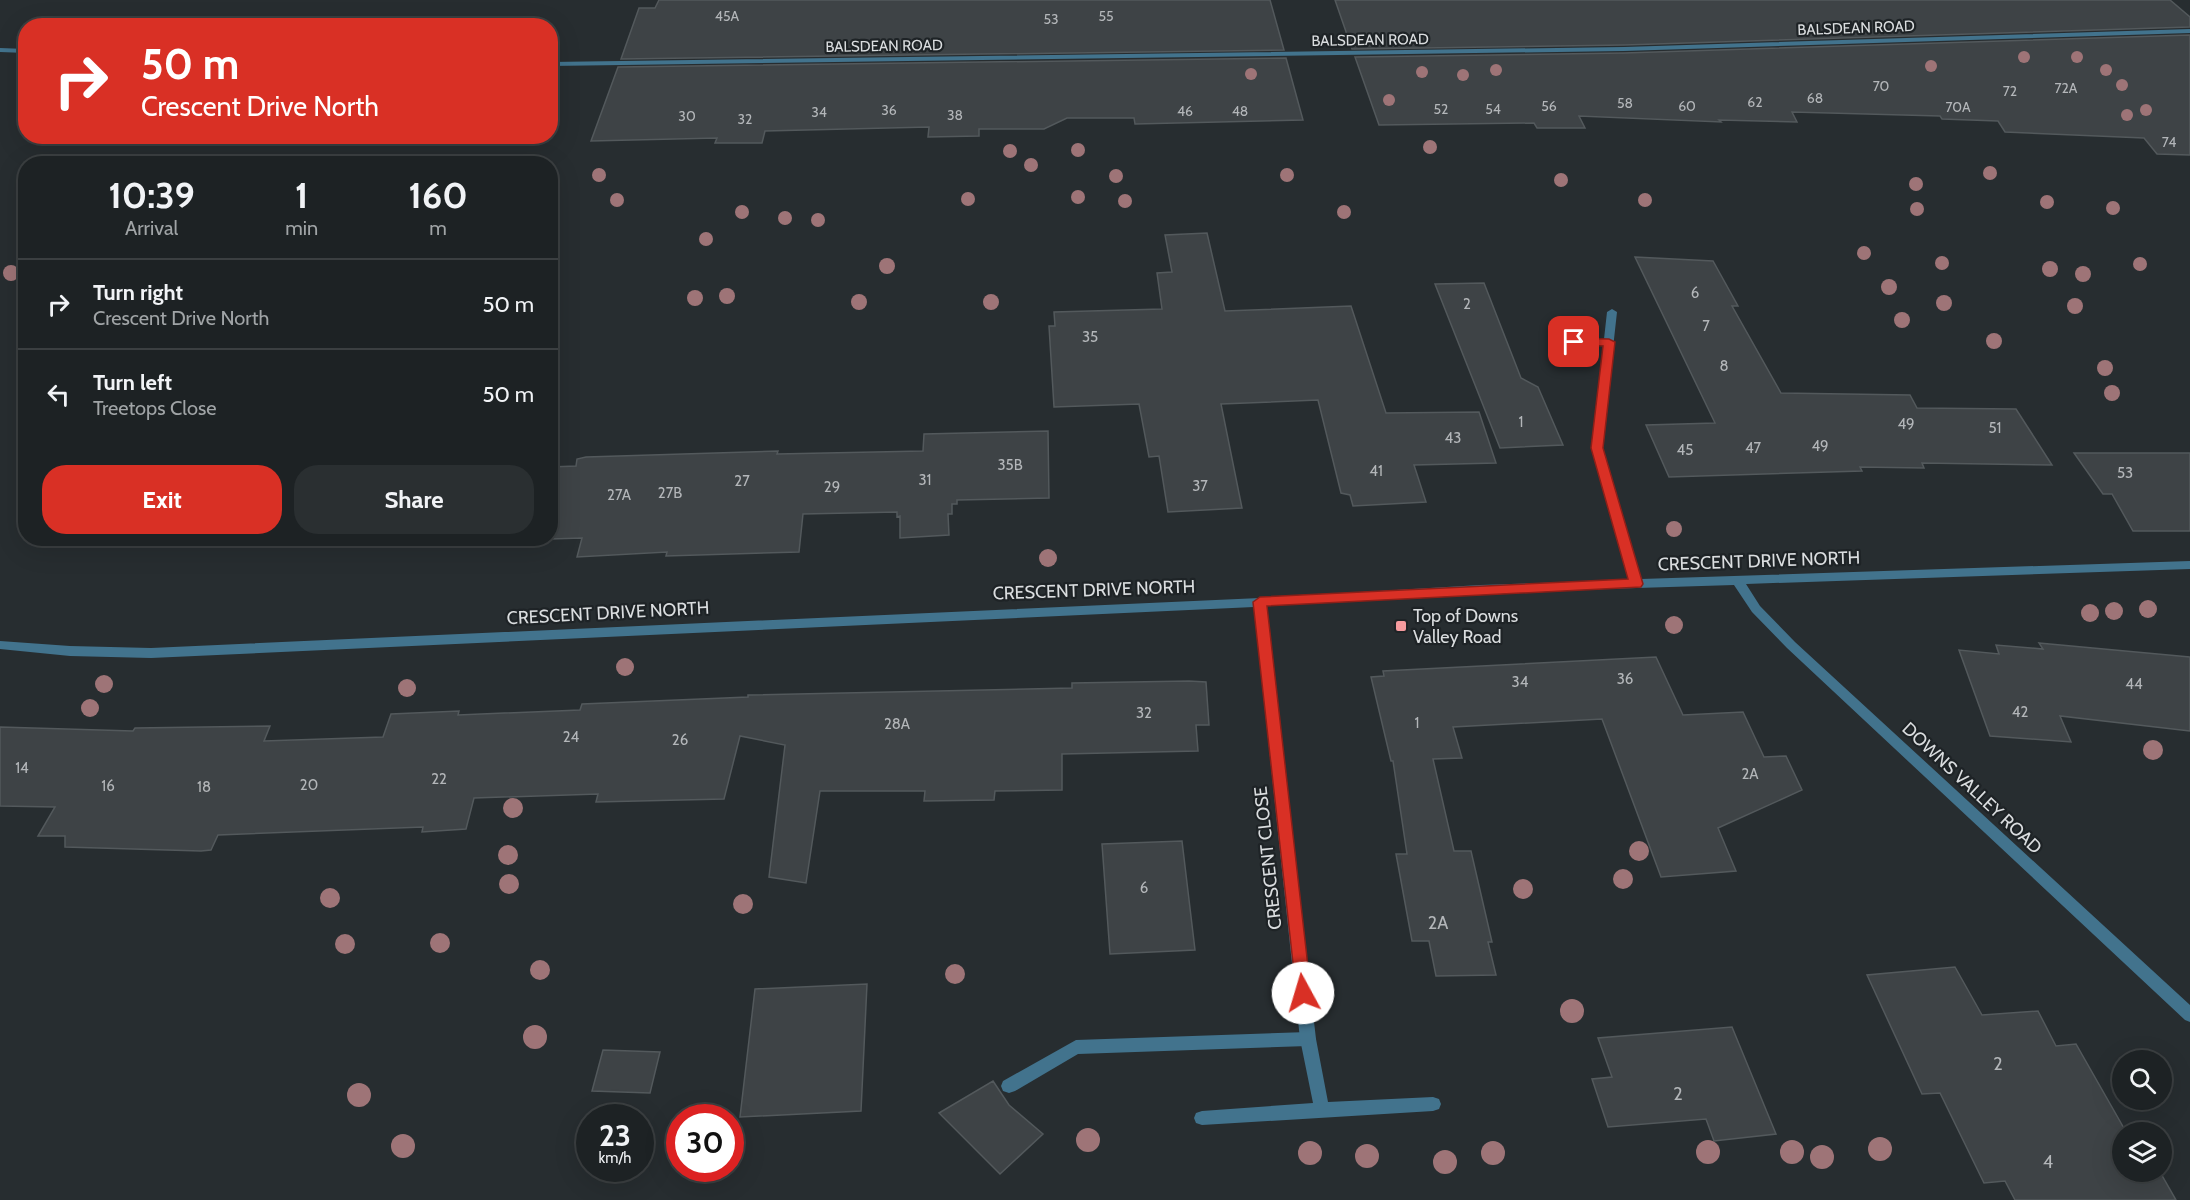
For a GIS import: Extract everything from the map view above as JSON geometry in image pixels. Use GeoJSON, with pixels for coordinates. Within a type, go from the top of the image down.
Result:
{"type":"FeatureCollection","features":[{"type":"Feature","properties":{"kind":"street","name":"BALSDEAN ROAD"},"geometry":{"type":"LineString","coordinates":[[558,64],[1624,49],[2190,31]]}},
{"type":"Feature","properties":{"kind":"street"},"geometry":{"type":"LineString","coordinates":[[0,50],[18,51]]}},
{"type":"Feature","properties":{"kind":"street"},"geometry":{"type":"LineString","coordinates":[[1612,312],[1597,448],[1636,584]]}},
{"type":"Feature","properties":{"kind":"street"},"geometry":{"type":"LineString","coordinates":[[1556,342],[1609,342]]}},
{"type":"Feature","properties":{"kind":"street","name":"CRESCENT DRIVE NORTH"},"geometry":{"type":"LineString","coordinates":[[0,645],[70,651],[151,653],[1636,584],[2190,565]]}},
{"type":"Feature","properties":{"kind":"street","name":"DOWNS VALLEY ROAD"},"geometry":{"type":"LineString","coordinates":[[1737,580],[1756,609],[1791,645],[2190,1015]]}},
{"type":"Feature","properties":{"kind":"street","name":"CRESCENT CLOSE"},"geometry":{"type":"LineString","coordinates":[[1260,602],[1308,1039],[1322,1110]]}},
{"type":"Feature","properties":{"kind":"street"},"geometry":{"type":"LineString","coordinates":[[1009,1086],[1076,1047],[1308,1039]]}},
{"type":"Feature","properties":{"kind":"street"},"geometry":{"type":"LineString","coordinates":[[1202,1118],[1433,1104]]}},
{"type":"Feature","properties":{"kind":"building"},"geometry":{"type":"Polygon","coordinates":[[[659,0],[1270,0],[1284,50],[621,59],[639,8],[655,8],[659,0]]]}},
{"type":"Feature","properties":{"kind":"building"},"geometry":{"type":"Polygon","coordinates":[[[1335,0],[2170,0],[2190,17],[2190,27],[1624,45],[1352,49],[1335,0]]]}},
{"type":"Feature","properties":{"kind":"building"},"geometry":{"type":"Polygon","coordinates":[[[2190,35],[2190,155],[2157,154],[2144,138],[2005,132],[1998,121],[1942,119],[1940,116],[1792,112],[1797,122],[1719,120],[1721,122],[1579,116],[1585,128],[1537,128],[1534,123],[1379,125],[1355,57],[1624,53],[2190,35]]]}},
{"type":"Feature","properties":{"kind":"building"},"geometry":{"type":"Polygon","coordinates":[[[1286,58],[1303,120],[1135,124],[1134,118],[1067,118],[1044,129],[979,129],[979,136],[928,137],[929,127],[765,131],[762,143],[715,143],[717,138],[591,141],[618,67],[1286,58]]]}},
{"type":"Feature","properties":{"kind":"building"},"geometry":{"type":"Polygon","coordinates":[[[1207,233],[1225,311],[1351,306],[1386,413],[1479,412],[1496,463],[1414,465],[1426,502],[1353,506],[1350,495],[1341,493],[1318,400],[1221,404],[1242,508],[1168,512],[1159,456],[1149,457],[1139,404],[1054,407],[1049,326],[1055,326],[1054,312],[1162,309],[1157,273],[1172,272],[1165,235],[1207,233]]]}},
{"type":"Feature","properties":{"kind":"building"},"geometry":{"type":"Polygon","coordinates":[[[1635,257],[1713,261],[1738,306],[1732,306],[1781,393],[1910,395],[1917,408],[2016,409],[2052,465],[1922,463],[1924,468],[1860,467],[1862,471],[1669,477],[1646,425],[1715,423],[1635,257]]]}},
{"type":"Feature","properties":{"kind":"building"},"geometry":{"type":"Polygon","coordinates":[[[1484,283],[1521,378],[1538,387],[1563,445],[1500,448],[1435,284],[1484,283]]]}},
{"type":"Feature","properties":{"kind":"building"},"geometry":{"type":"Polygon","coordinates":[[[1048,431],[1049,498],[957,500],[957,504],[952,504],[952,514],[948,514],[949,535],[900,538],[900,516],[897,517],[897,512],[803,514],[799,552],[666,556],[667,552],[577,557],[582,538],[558,539],[558,467],[576,466],[577,459],[778,451],[777,454],[923,451],[924,434],[1048,431]]]}},
{"type":"Feature","properties":{"kind":"building"},"geometry":{"type":"Polygon","coordinates":[[[2074,453],[2190,453],[2190,531],[2133,531],[2112,494],[2103,494],[2074,453]]]}},
{"type":"Feature","properties":{"kind":"building"},"geometry":{"type":"Polygon","coordinates":[[[2039,643],[2190,657],[2190,731],[2060,716],[2071,742],[1990,736],[1959,650],[1999,654],[1996,645],[2043,649],[2039,643]]]}},
{"type":"Feature","properties":{"kind":"building"},"geometry":{"type":"Polygon","coordinates":[[[1656,657],[1683,715],[1743,712],[1764,757],[1786,756],[1802,790],[1718,828],[1736,871],[1661,877],[1602,719],[1453,727],[1462,758],[1433,759],[1454,851],[1471,851],[1492,942],[1488,942],[1496,975],[1436,976],[1429,941],[1412,941],[1396,854],[1407,854],[1393,761],[1391,761],[1371,677],[1384,676],[1383,671],[1656,657]]]}},
{"type":"Feature","properties":{"kind":"building"},"geometry":{"type":"Polygon","coordinates":[[[1206,682],[1209,725],[1196,725],[1198,751],[1062,754],[1062,790],[995,791],[994,800],[924,801],[925,791],[820,791],[806,883],[769,877],[785,745],[740,736],[724,799],[596,802],[598,794],[474,798],[466,829],[422,832],[423,827],[218,835],[211,850],[201,851],[65,847],[65,836],[38,836],[55,807],[0,806],[0,727],[133,731],[135,728],[270,726],[264,741],[383,737],[391,714],[459,711],[458,715],[580,710],[582,704],[748,697],[748,695],[1072,688],[1072,683],[1206,682]]]}},
{"type":"Feature","properties":{"kind":"building"},"geometry":{"type":"Polygon","coordinates":[[[1182,841],[1195,950],[1110,954],[1102,844],[1182,841]]]}},
{"type":"Feature","properties":{"kind":"building"},"geometry":{"type":"Polygon","coordinates":[[[1955,967],[1982,1015],[2038,1011],[2056,1046],[2076,1044],[2120,1122],[2112,1122],[2112,1182],[2166,1182],[2176,1200],[2015,1200],[2005,1181],[1984,1183],[1940,1093],[1922,1094],[1867,975],[1955,967]]]}},
{"type":"Feature","properties":{"kind":"building"},"geometry":{"type":"Polygon","coordinates":[[[867,984],[861,1111],[744,1117],[744,1104],[742,1104],[755,989],[867,984]]]}},
{"type":"Feature","properties":{"kind":"building"},"geometry":{"type":"Polygon","coordinates":[[[1732,1027],[1776,1134],[1714,1141],[1706,1119],[1608,1127],[1592,1079],[1612,1077],[1598,1038],[1732,1027]]]}},
{"type":"Feature","properties":{"kind":"building"},"geometry":{"type":"Polygon","coordinates":[[[603,1050],[660,1052],[650,1093],[592,1091],[603,1050]]]}},
{"type":"Feature","properties":{"kind":"building"},"geometry":{"type":"Polygon","coordinates":[[[993,1081],[1009,1105],[1043,1134],[1000,1174],[939,1113],[993,1081]]]}},
{"type":"Feature","properties":{"kind":"place","name":"Top of Downs Valley Road"},"geometry":{"type":"Point","coordinates":[1401,626]}},
{"type":"Feature","properties":{"kind":"route"},"geometry":{"type":"LineString","coordinates":[[1303,993],[1260,602],[1480,589],[1636,584],[1597,448],[1609,342],[1574,342]]}}]}
